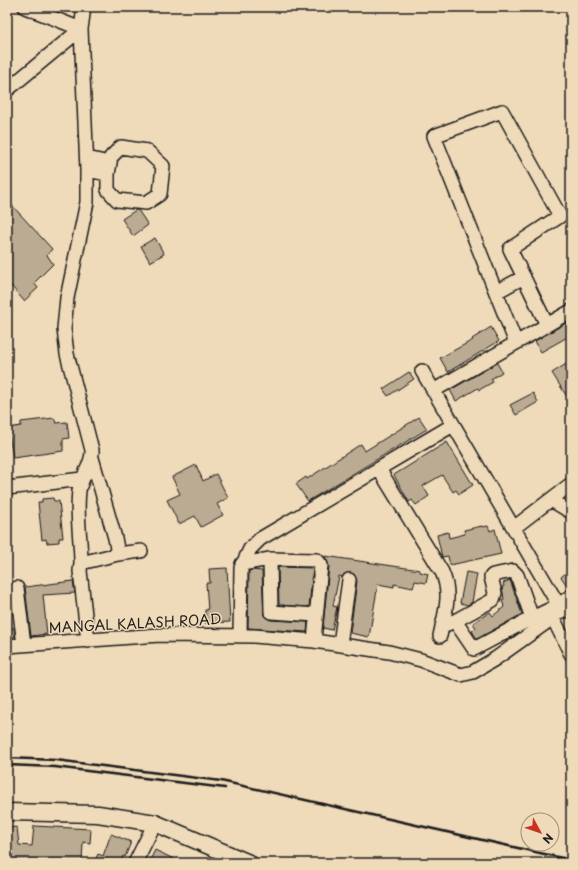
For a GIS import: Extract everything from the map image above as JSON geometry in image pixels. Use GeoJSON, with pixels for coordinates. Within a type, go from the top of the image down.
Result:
{"type":"FeatureCollection","features":[{"type":"Feature","properties":{"kind":"main road"},"geometry":{"type":"LineString","coordinates":[[7,812],[98,814],[155,822],[249,863]]}},
{"type":"Feature","properties":{"kind":"street"},"geometry":{"type":"LineString","coordinates":[[25,7],[81,29]]}},
{"type":"Feature","properties":{"kind":"street"},"geometry":{"type":"LineString","coordinates":[[84,7],[81,29],[87,164],[85,212],[68,298],[64,329],[67,354],[91,443],[92,458],[115,538],[118,554]]}},
{"type":"Feature","properties":{"kind":"street"},"geometry":{"type":"LineString","coordinates":[[7,90],[81,29]]}},
{"type":"Feature","properties":{"kind":"street"},"geometry":{"type":"LineString","coordinates":[[516,343],[434,136],[502,111],[560,216],[510,249],[548,325]]}},
{"type":"Feature","properties":{"kind":"street"},"geometry":{"type":"LineString","coordinates":[[121,147],[147,151],[163,166],[160,194],[146,203],[117,200],[108,190],[109,169],[111,157],[121,147]]}},
{"type":"Feature","properties":{"kind":"street"},"geometry":{"type":"LineString","coordinates":[[87,164],[109,169]]}},
{"type":"Feature","properties":{"kind":"street"},"geometry":{"type":"LineString","coordinates":[[496,292],[524,277]]}},
{"type":"Feature","properties":{"kind":"street"},"geometry":{"type":"LineString","coordinates":[[433,391],[571,311]]}},
{"type":"Feature","properties":{"kind":"street"},"geometry":{"type":"LineString","coordinates":[[422,371],[514,527],[561,611],[571,654]]}},
{"type":"Feature","properties":{"kind":"street"},"geometry":{"type":"LineString","coordinates":[[240,635],[242,564],[250,549],[260,538],[453,425]]}},
{"type":"Feature","properties":{"kind":"street"},"geometry":{"type":"LineString","coordinates":[[88,641],[80,571],[82,563],[78,492],[82,479],[92,458]]}},
{"type":"Feature","properties":{"kind":"street"},"geometry":{"type":"LineString","coordinates":[[379,469],[442,572],[446,582],[448,595],[441,631],[455,621],[493,600],[495,593],[491,578],[493,575],[513,571],[517,575],[532,618]]}},
{"type":"Feature","properties":{"kind":"street"},"geometry":{"type":"LineString","coordinates":[[7,488],[82,479]]}},
{"type":"Feature","properties":{"kind":"street"},"geometry":{"type":"LineString","coordinates":[[514,527],[571,484]]}},
{"type":"Feature","properties":{"kind":"street"},"geometry":{"type":"LineString","coordinates":[[551,500],[571,512]]}},
{"type":"Feature","properties":{"kind":"street"},"geometry":{"type":"LineString","coordinates":[[82,563],[118,554],[141,551]]}},
{"type":"Feature","properties":{"kind":"street"},"geometry":{"type":"LineString","coordinates":[[242,564],[270,559],[317,560],[320,563],[322,566],[314,641]]}},
{"type":"Feature","properties":{"kind":"street"},"geometry":{"type":"LineString","coordinates":[[270,559],[271,612],[316,615]]}},
{"type":"Feature","properties":{"kind":"street"},"geometry":{"type":"LineString","coordinates":[[340,644],[350,580]]}},
{"type":"Feature","properties":{"kind":"street"},"geometry":{"type":"LineString","coordinates":[[17,588],[24,645]]}},
{"type":"Feature","properties":{"kind":"street"},"geometry":{"type":"LineString","coordinates":[[455,621],[474,649],[532,618],[561,611],[571,596]]}},
{"type":"Feature","properties":{"kind":"street","name":"MANGAL KALASH ROAD"},"geometry":{"type":"LineString","coordinates":[[7,646],[160,635],[240,635],[340,644],[408,656],[462,675],[473,672],[495,659],[561,611]]}},
{"type":"Feature","properties":{"kind":"street"},"geometry":{"type":"LineString","coordinates":[[135,863],[155,822]]}},
{"type":"Feature","properties":{"kind":"building"},"geometry":{"type":"Polygon","coordinates":[[[7,200],[52,249],[47,255],[53,264],[34,283],[38,288],[24,301],[7,281],[7,200]]]}},
{"type":"Feature","properties":{"kind":"building"},"geometry":{"type":"Polygon","coordinates":[[[138,210],[148,225],[133,236],[122,219],[138,210]]]}},
{"type":"Feature","properties":{"kind":"building"},"geometry":{"type":"Polygon","coordinates":[[[155,238],[164,254],[150,262],[141,246],[155,238]]]}},
{"type":"Feature","properties":{"kind":"building"},"geometry":{"type":"Polygon","coordinates":[[[571,320],[571,335],[541,352],[535,341],[571,320]]]}},
{"type":"Feature","properties":{"kind":"building"},"geometry":{"type":"Polygon","coordinates":[[[491,327],[499,341],[448,372],[440,358],[473,340],[472,339],[491,327]]]}},
{"type":"Feature","properties":{"kind":"building"},"geometry":{"type":"Polygon","coordinates":[[[571,361],[571,403],[552,373],[571,361]]]}},
{"type":"Feature","properties":{"kind":"building"},"geometry":{"type":"Polygon","coordinates":[[[497,363],[502,372],[491,379],[493,382],[479,390],[478,388],[456,401],[450,390],[497,363]]]}},
{"type":"Feature","properties":{"kind":"building"},"geometry":{"type":"Polygon","coordinates":[[[409,372],[414,379],[388,396],[383,389],[409,372]]]}},
{"type":"Feature","properties":{"kind":"building"},"geometry":{"type":"Polygon","coordinates":[[[533,393],[538,402],[516,415],[510,405],[533,393]]]}},
{"type":"Feature","properties":{"kind":"building"},"geometry":{"type":"Polygon","coordinates":[[[419,417],[427,429],[308,501],[296,484],[306,477],[307,479],[361,444],[365,451],[419,417]]]}},
{"type":"Feature","properties":{"kind":"building"},"geometry":{"type":"Polygon","coordinates":[[[54,418],[56,423],[67,422],[69,438],[63,439],[63,451],[13,458],[8,428],[21,426],[21,422],[54,418]]]}},
{"type":"Feature","properties":{"kind":"building"},"geometry":{"type":"Polygon","coordinates":[[[447,442],[473,485],[459,494],[456,490],[453,492],[442,475],[423,486],[429,496],[416,505],[412,500],[409,502],[394,475],[447,442]]]}},
{"type":"Feature","properties":{"kind":"building"},"geometry":{"type":"Polygon","coordinates":[[[196,465],[203,481],[216,474],[228,498],[217,504],[223,515],[201,527],[195,516],[179,524],[167,500],[180,494],[172,477],[196,465]]]}},
{"type":"Feature","properties":{"kind":"building"},"geometry":{"type":"Polygon","coordinates":[[[53,498],[54,501],[59,501],[63,538],[59,538],[59,542],[47,543],[46,539],[42,540],[38,502],[42,502],[42,499],[53,498]]]}},
{"type":"Feature","properties":{"kind":"building"},"geometry":{"type":"Polygon","coordinates":[[[488,526],[490,531],[495,529],[501,554],[450,565],[448,556],[442,557],[437,535],[448,532],[449,538],[465,534],[464,530],[488,526]]]}},
{"type":"Feature","properties":{"kind":"building"},"geometry":{"type":"Polygon","coordinates":[[[325,556],[420,570],[420,572],[428,574],[426,583],[415,581],[413,588],[394,584],[394,587],[378,584],[369,637],[350,633],[357,581],[354,574],[346,573],[342,577],[339,576],[333,606],[337,607],[332,630],[323,628],[329,566],[325,556]]]}},
{"type":"Feature","properties":{"kind":"building"},"geometry":{"type":"Polygon","coordinates":[[[278,567],[313,568],[309,607],[279,605],[278,567]]]}},
{"type":"Feature","properties":{"kind":"building"},"geometry":{"type":"Polygon","coordinates":[[[227,568],[230,622],[205,623],[205,610],[208,610],[206,583],[210,583],[209,569],[227,568]]]}},
{"type":"Feature","properties":{"kind":"building"},"geometry":{"type":"Polygon","coordinates":[[[571,569],[571,588],[569,588],[561,577],[571,569]]]}},
{"type":"Feature","properties":{"kind":"building"},"geometry":{"type":"Polygon","coordinates":[[[249,571],[262,571],[264,616],[270,620],[308,622],[307,632],[248,628],[249,571]]]}},
{"type":"Feature","properties":{"kind":"building"},"geometry":{"type":"Polygon","coordinates":[[[466,572],[477,574],[472,602],[468,605],[460,603],[466,572]]]}},
{"type":"Feature","properties":{"kind":"building"},"geometry":{"type":"Polygon","coordinates":[[[510,580],[522,614],[477,639],[472,631],[476,628],[473,623],[490,612],[493,616],[504,607],[502,600],[504,599],[502,587],[504,586],[503,583],[510,580]]]}},
{"type":"Feature","properties":{"kind":"building"},"geometry":{"type":"Polygon","coordinates":[[[73,581],[75,593],[43,595],[47,634],[31,636],[25,587],[73,581]]]}},
{"type":"Feature","properties":{"kind":"building"},"geometry":{"type":"Polygon","coordinates":[[[7,587],[9,587],[10,600],[7,600],[7,587]]]}},
{"type":"Feature","properties":{"kind":"building"},"geometry":{"type":"Polygon","coordinates":[[[7,628],[14,628],[15,637],[7,638],[7,628]]]}},
{"type":"Feature","properties":{"kind":"building"},"geometry":{"type":"Polygon","coordinates":[[[34,826],[91,829],[90,843],[83,842],[82,862],[9,863],[7,828],[17,827],[19,845],[32,846],[34,826]]]}},
{"type":"Feature","properties":{"kind":"building"},"geometry":{"type":"Polygon","coordinates":[[[111,834],[131,842],[125,857],[123,856],[121,863],[94,863],[98,854],[103,856],[111,834]]]}},
{"type":"Feature","properties":{"kind":"building"},"geometry":{"type":"Polygon","coordinates":[[[155,850],[182,863],[157,863],[150,860],[155,850]]]}},
{"type":"Feature","properties":{"kind":"railway"},"geometry":{"type":"LineString","coordinates":[[7,758],[56,760],[221,781],[571,860]]}},
{"type":"Feature","properties":{"kind":"railway"},"geometry":{"type":"LineString","coordinates":[[7,765],[55,767],[225,788]]}}]}
